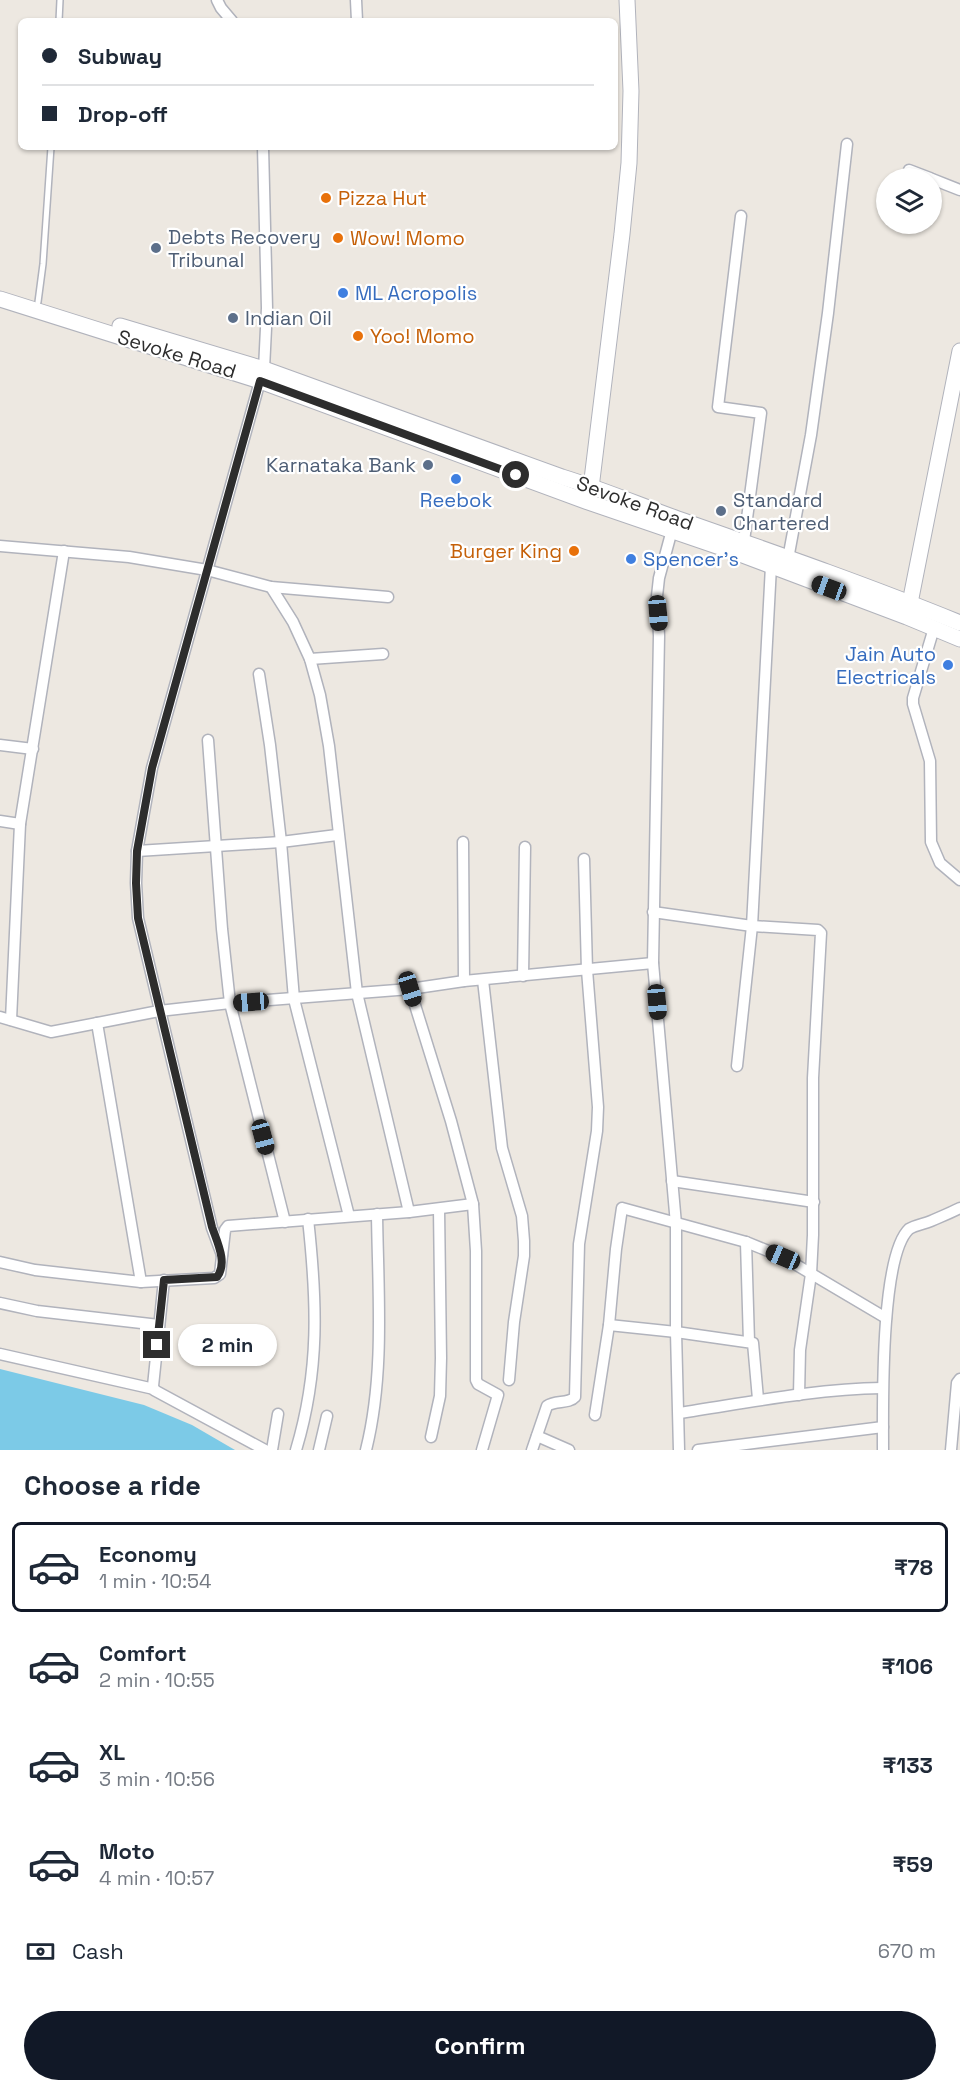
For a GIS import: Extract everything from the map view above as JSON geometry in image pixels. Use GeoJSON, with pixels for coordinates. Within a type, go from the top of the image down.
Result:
{"type":"FeatureCollection","features":[{"type":"Feature","properties":{"kind":"main road"},"geometry":{"type":"LineString","coordinates":[[588,502],[593,486],[629,163],[631,92],[627,0]]}},
{"type":"Feature","properties":{"kind":"main road","name":"Sevoke Road"},"geometry":{"type":"LineString","coordinates":[[0,288],[262,375],[560,484],[588,502],[771,566],[908,610],[960,622]]}},
{"type":"Feature","properties":{"kind":"main road","name":"Sevoke Road"},"geometry":{"type":"LineString","coordinates":[[0,299],[262,375]]}},
{"type":"Feature","properties":{"kind":"main road"},"geometry":{"type":"LineString","coordinates":[[908,610],[960,351]]}},
{"type":"Feature","properties":{"kind":"main road","name":"Sevoke Road"},"geometry":{"type":"LineString","coordinates":[[560,484],[593,486],[744,541],[908,610],[934,628],[960,639]]}},
{"type":"Feature","properties":{"kind":"street"},"geometry":{"type":"LineString","coordinates":[[217,0],[229,18]]}},
{"type":"Feature","properties":{"kind":"street"},"geometry":{"type":"LineString","coordinates":[[356,0],[357,18]]}},
{"type":"Feature","properties":{"kind":"street"},"geometry":{"type":"LineString","coordinates":[[788,559],[812,424],[828,313],[847,144]]}},
{"type":"Feature","properties":{"kind":"street"},"geometry":{"type":"LineString","coordinates":[[222,1256],[212,1227],[138,918],[137,851],[152,768],[262,375],[267,308],[263,150]]}},
{"type":"Feature","properties":{"kind":"street"},"geometry":{"type":"LineString","coordinates":[[942,183],[960,190]]}},
{"type":"Feature","properties":{"kind":"street"},"geometry":{"type":"LineString","coordinates":[[741,216],[718,407],[761,413],[744,541]]}},
{"type":"Feature","properties":{"kind":"street"},"geometry":{"type":"LineString","coordinates":[[672,530],[659,578],[657,596],[660,636],[653,963],[676,1224],[679,1450]]}},
{"type":"Feature","properties":{"kind":"street"},"geometry":{"type":"LineString","coordinates":[[0,546],[129,557],[207,570],[271,586],[388,597]]}},
{"type":"Feature","properties":{"kind":"street"},"geometry":{"type":"LineString","coordinates":[[64,551],[20,824],[15,974],[5,1018],[51,1032],[159,1011],[410,989],[464,981],[653,963]]}},
{"type":"Feature","properties":{"kind":"street"},"geometry":{"type":"LineString","coordinates":[[737,1066],[752,926],[771,566]]}},
{"type":"Feature","properties":{"kind":"street"},"geometry":{"type":"LineString","coordinates":[[271,586],[293,622],[310,659],[320,695],[329,746],[357,993],[409,1212]]}},
{"type":"Feature","properties":{"kind":"street"},"geometry":{"type":"LineString","coordinates":[[934,628],[913,704],[930,761],[931,842],[940,863],[960,880]]}},
{"type":"Feature","properties":{"kind":"street"},"geometry":{"type":"LineString","coordinates":[[310,659],[383,654]]}},
{"type":"Feature","properties":{"kind":"street"},"geometry":{"type":"LineString","coordinates":[[259,674],[281,842],[294,999],[349,1216]]}},
{"type":"Feature","properties":{"kind":"street"},"geometry":{"type":"LineString","coordinates":[[208,740],[230,1003],[285,1222]]}},
{"type":"Feature","properties":{"kind":"street"},"geometry":{"type":"LineString","coordinates":[[0,745],[33,749]]}},
{"type":"Feature","properties":{"kind":"street"},"geometry":{"type":"LineString","coordinates":[[0,821],[20,824]]}},
{"type":"Feature","properties":{"kind":"street"},"geometry":{"type":"LineString","coordinates":[[137,851],[216,847],[338,836]]}},
{"type":"Feature","properties":{"kind":"street"},"geometry":{"type":"LineString","coordinates":[[463,842],[464,981]]}},
{"type":"Feature","properties":{"kind":"street"},"geometry":{"type":"LineString","coordinates":[[523,976],[525,847]]}},
{"type":"Feature","properties":{"kind":"street"},"geometry":{"type":"LineString","coordinates":[[532,1450],[549,1404],[575,1398],[579,1244],[597,1131],[598,1107],[587,969],[584,858]]}},
{"type":"Feature","properties":{"kind":"street"},"geometry":{"type":"LineString","coordinates":[[653,912],[752,926],[818,930],[821,933],[813,1078],[814,1202],[811,1274],[800,1350],[799,1395]]}},
{"type":"Feature","properties":{"kind":"street"},"geometry":{"type":"LineString","coordinates":[[483,980],[502,1148],[522,1216],[524,1241],[509,1380]]}},
{"type":"Feature","properties":{"kind":"street"},"geometry":{"type":"LineString","coordinates":[[410,989],[451,1121],[473,1204],[476,1251],[476,1380],[478,1384],[496,1393],[498,1397],[482,1450]]}},
{"type":"Feature","properties":{"kind":"street"},"geometry":{"type":"LineString","coordinates":[[97,1023],[141,1282]]}},
{"type":"Feature","properties":{"kind":"street"},"geometry":{"type":"LineString","coordinates":[[672,1181],[814,1202]]}},
{"type":"Feature","properties":{"kind":"street"},"geometry":{"type":"LineString","coordinates":[[0,1262],[35,1270],[141,1282],[217,1277],[220,1274],[225,1230],[228,1226],[409,1212],[473,1204]]}},
{"type":"Feature","properties":{"kind":"street"},"geometry":{"type":"LineString","coordinates":[[595,1415],[609,1325],[621,1209],[625,1208],[746,1242],[783,1257],[886,1318]]}},
{"type":"Feature","properties":{"kind":"street"},"geometry":{"type":"LineString","coordinates":[[883,1450],[882,1388],[886,1318],[894,1263],[912,1227],[960,1208]]}},
{"type":"Feature","properties":{"kind":"street"},"geometry":{"type":"LineString","coordinates":[[431,1437],[440,1396],[439,1209]]}},
{"type":"Feature","properties":{"kind":"street"},"geometry":{"type":"LineString","coordinates":[[366,1450],[372,1425],[378,1355],[377,1214]]}},
{"type":"Feature","properties":{"kind":"street"},"geometry":{"type":"LineString","coordinates":[[296,1450],[304,1424],[314,1367],[314,1270],[308,1219]]}},
{"type":"Feature","properties":{"kind":"street"},"geometry":{"type":"LineString","coordinates":[[746,1242],[749,1342]]}},
{"type":"Feature","properties":{"kind":"street"},"geometry":{"type":"LineString","coordinates":[[153,1389],[164,1280]]}},
{"type":"Feature","properties":{"kind":"street"},"geometry":{"type":"LineString","coordinates":[[0,1303],[37,1311],[159,1325]]}},
{"type":"Feature","properties":{"kind":"street"},"geometry":{"type":"LineString","coordinates":[[609,1325],[749,1342],[754,1345],[758,1399]]}},
{"type":"Feature","properties":{"kind":"street"},"geometry":{"type":"LineString","coordinates":[[0,1354],[153,1389],[265,1450]]}},
{"type":"Feature","properties":{"kind":"street"},"geometry":{"type":"LineString","coordinates":[[951,1450],[957,1383],[960,1379]]}},
{"type":"Feature","properties":{"kind":"street"},"geometry":{"type":"LineString","coordinates":[[679,1413],[758,1399],[882,1388]]}},
{"type":"Feature","properties":{"kind":"street"},"geometry":{"type":"LineString","coordinates":[[272,1450],[278,1414]]}},
{"type":"Feature","properties":{"kind":"street"},"geometry":{"type":"LineString","coordinates":[[319,1450],[327,1416]]}},
{"type":"Feature","properties":{"kind":"street"},"geometry":{"type":"LineString","coordinates":[[698,1450],[883,1427]]}},
{"type":"Feature","properties":{"kind":"street"},"geometry":{"type":"LineString","coordinates":[[537,1436],[569,1450]]}},
{"type":"Feature","properties":{"kind":"lane"},"geometry":{"type":"LineString","coordinates":[[59,18],[60,0]]}},
{"type":"Feature","properties":{"kind":"lane"},"geometry":{"type":"LineString","coordinates":[[38,302],[51,150]]}},
{"type":"Feature","properties":{"kind":"water"},"geometry":{"type":"Polygon","coordinates":[[[0,1369],[144,1405],[192,1425],[235,1450],[0,1450],[0,1369]]]}},
{"type":"Feature","properties":{"kind":"place","name":"Pizza Hut"},"geometry":{"type":"Point","coordinates":[326,198]}},
{"type":"Feature","properties":{"kind":"place","name":"Wow! Momo"},"geometry":{"type":"Point","coordinates":[338,238]}},
{"type":"Feature","properties":{"kind":"place","name":"Debts Recovery Tribunal"},"geometry":{"type":"Point","coordinates":[156,248]}},
{"type":"Feature","properties":{"kind":"place","name":"ML Acropolis"},"geometry":{"type":"Point","coordinates":[343,293]}},
{"type":"Feature","properties":{"kind":"place","name":"Indian Oil"},"geometry":{"type":"Point","coordinates":[233,318]}},
{"type":"Feature","properties":{"kind":"place","name":"Yoo! Momo"},"geometry":{"type":"Point","coordinates":[358,336]}},
{"type":"Feature","properties":{"kind":"place","name":"Karnataka Bank"},"geometry":{"type":"Point","coordinates":[428,465]}},
{"type":"Feature","properties":{"kind":"place","name":"Reebok"},"geometry":{"type":"Point","coordinates":[456,479]}},
{"type":"Feature","properties":{"kind":"place","name":"Standard Chartered"},"geometry":{"type":"Point","coordinates":[721,511]}},
{"type":"Feature","properties":{"kind":"place","name":"Burger King"},"geometry":{"type":"Point","coordinates":[574,551]}},
{"type":"Feature","properties":{"kind":"place","name":"Spencer's"},"geometry":{"type":"Point","coordinates":[631,559]}},
{"type":"Feature","properties":{"kind":"place","name":"Jain Auto Electricals"},"geometry":{"type":"Point","coordinates":[948,665]}},
{"type":"Feature","properties":{"kind":"route"},"geometry":{"type":"LineString","coordinates":[[157,1345],[164,1280],[217,1277],[220,1274],[222,1256],[212,1227],[138,918],[137,851],[152,768],[260,381],[516,475]]}}]}
